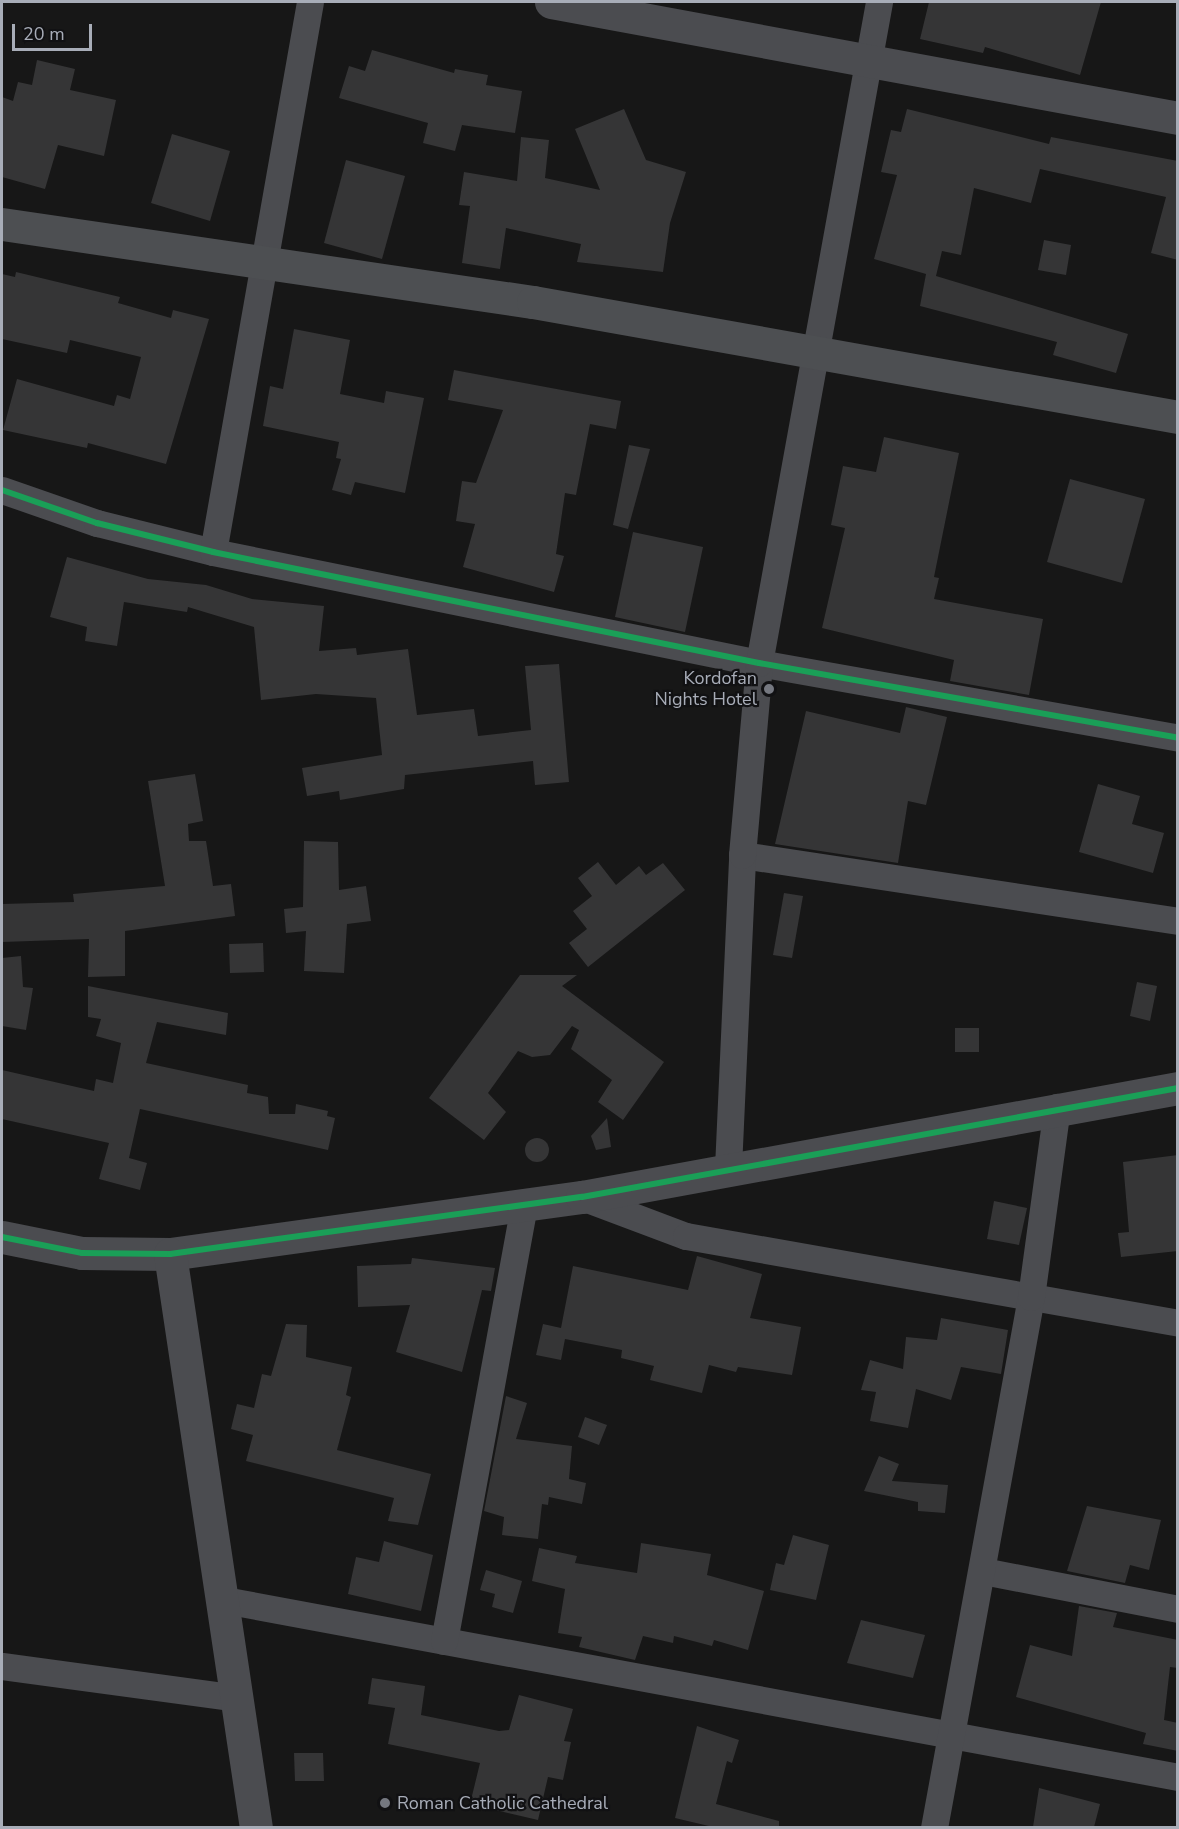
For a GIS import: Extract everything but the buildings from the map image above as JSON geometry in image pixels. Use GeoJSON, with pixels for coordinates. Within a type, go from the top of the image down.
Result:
{"type":"FeatureCollection","features":[{"type":"Feature","properties":{"kind":"main road"},"geometry":{"type":"LineString","coordinates":[[2,224],[265,260],[814,352],[1178,417]]}},
{"type":"Feature","properties":{"kind":"street"},"geometry":{"type":"LineString","coordinates":[[213,552],[310,2]]}},
{"type":"Feature","properties":{"kind":"street"},"geometry":{"type":"LineString","coordinates":[[551,2],[600,5],[1178,118]]}},
{"type":"Feature","properties":{"kind":"street"},"geometry":{"type":"LineString","coordinates":[[728,1168],[742,855],[759,663],[879,2]]}},
{"type":"Feature","properties":{"kind":"street"},"geometry":{"type":"LineString","coordinates":[[2,490],[97,523],[213,552],[759,663],[1178,738]]}},
{"type":"Feature","properties":{"kind":"street"},"geometry":{"type":"LineString","coordinates":[[742,855],[1178,921]]}},
{"type":"Feature","properties":{"kind":"street"},"geometry":{"type":"LineString","coordinates":[[2,1237],[82,1253],[170,1254],[582,1197],[1057,1107],[1178,1088]]}},
{"type":"Feature","properties":{"kind":"street"},"geometry":{"type":"LineString","coordinates":[[934,1827],[983,1571],[1031,1297],[1057,1107]]}},
{"type":"Feature","properties":{"kind":"street"},"geometry":{"type":"LineString","coordinates":[[582,1197],[686,1236],[1178,1323]]}},
{"type":"Feature","properties":{"kind":"street"},"geometry":{"type":"LineString","coordinates":[[444,1641],[524,1205]]}},
{"type":"Feature","properties":{"kind":"street"},"geometry":{"type":"LineString","coordinates":[[170,1254],[239,1698],[256,1827]]}},
{"type":"Feature","properties":{"kind":"street"},"geometry":{"type":"LineString","coordinates":[[983,1571],[1178,1609]]}},
{"type":"Feature","properties":{"kind":"street"},"geometry":{"type":"LineString","coordinates":[[224,1600],[951,1738],[1178,1778]]}},
{"type":"Feature","properties":{"kind":"street"},"geometry":{"type":"LineString","coordinates":[[2,1666],[239,1698]]}},
{"type":"Feature","properties":{"kind":"cycle path"},"geometry":{"type":"LineString","coordinates":[[2,490],[97,523],[213,552],[759,663],[1178,738]]}},
{"type":"Feature","properties":{"kind":"cycle path"},"geometry":{"type":"LineString","coordinates":[[2,1237],[82,1253],[170,1254],[582,1197],[1178,1088]]}},
{"type":"Feature","properties":{"kind":"place","name":"Kordofan Nights Hotel"},"geometry":{"type":"Point","coordinates":[769,689]}},
{"type":"Feature","properties":{"kind":"place","name":"Roman Catholic Cathedral"},"geometry":{"type":"Point","coordinates":[385,1803]}}]}
